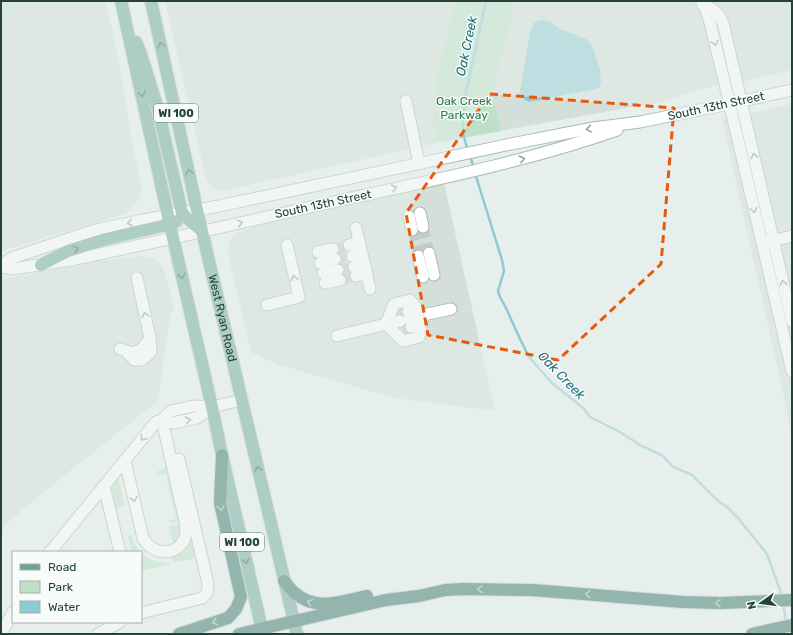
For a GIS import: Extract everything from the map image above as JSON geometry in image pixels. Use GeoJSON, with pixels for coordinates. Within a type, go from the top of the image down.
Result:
{"type":"FeatureCollection","features":[{"type":"Feature","properties":{"kind":"highway"},"geometry":{"type":"LineString","coordinates":[[179,634],[228,618],[236,609],[241,597],[220,503],[222,455]]}},
{"type":"Feature","properties":{"kind":"highway"},"geometry":{"type":"LineString","coordinates":[[284,581],[300,597],[318,604],[329,604],[417,588],[445,590],[532,590],[684,602],[720,603],[792,600]]}},
{"type":"Feature","properties":{"kind":"highway"},"geometry":{"type":"LineString","coordinates":[[239,634],[265,632],[294,621],[386,600],[419,596],[445,590]]}},
{"type":"Feature","properties":{"kind":"highway"},"geometry":{"type":"LineString","coordinates":[[752,634],[792,625]]}},
{"type":"Feature","properties":{"kind":"main road","name":"WI 100"},"geometry":{"type":"LineString","coordinates":[[122,1],[169,220],[222,455],[265,632]]}},
{"type":"Feature","properties":{"kind":"main road","name":"West Ryan Road"},"geometry":{"type":"LineString","coordinates":[[151,1],[202,232],[297,634]]}},
{"type":"Feature","properties":{"kind":"main road"},"geometry":{"type":"LineString","coordinates":[[126,23],[142,54],[158,109],[173,177],[184,215],[202,232]]}},
{"type":"Feature","properties":{"kind":"main road"},"geometry":{"type":"LineString","coordinates":[[41,265],[68,251],[197,210]]}},
{"type":"Feature","properties":{"kind":"street"},"geometry":{"type":"LineString","coordinates":[[701,3],[712,8],[718,14],[723,24],[792,321]]}},
{"type":"Feature","properties":{"kind":"street"},"geometry":{"type":"LineString","coordinates":[[701,3],[710,22],[792,371]]}},
{"type":"Feature","properties":{"kind":"street","name":"South 13th Street"},"geometry":{"type":"LineString","coordinates":[[197,210],[566,133],[640,122],[792,90]]}},
{"type":"Feature","properties":{"kind":"street"},"geometry":{"type":"LineString","coordinates":[[406,101],[419,164]]}},
{"type":"Feature","properties":{"kind":"street","name":"South 13th Street"},"geometry":{"type":"LineString","coordinates":[[1,266],[13,269],[83,258],[464,173],[529,157],[584,141],[640,122]]}},
{"type":"Feature","properties":{"kind":"street"},"geometry":{"type":"LineString","coordinates":[[414,214],[418,228]]}},
{"type":"Feature","properties":{"kind":"street","name":"South 13th Street"},"geometry":{"type":"LineString","coordinates":[[1,266],[12,258],[96,230],[143,220],[169,220]]}},
{"type":"Feature","properties":{"kind":"street"},"geometry":{"type":"LineString","coordinates":[[356,228],[358,260],[370,289]]}},
{"type":"Feature","properties":{"kind":"street"},"geometry":{"type":"LineString","coordinates":[[762,243],[792,236]]}},
{"type":"Feature","properties":{"kind":"street"},"geometry":{"type":"LineString","coordinates":[[267,305],[299,298],[286,245]]}},
{"type":"Feature","properties":{"kind":"street"},"geometry":{"type":"LineString","coordinates":[[424,255],[429,276]]}},
{"type":"Feature","properties":{"kind":"street"},"geometry":{"type":"LineString","coordinates":[[321,268],[337,264],[321,268]]}},
{"type":"Feature","properties":{"kind":"street"},"geometry":{"type":"LineString","coordinates":[[123,350],[132,353],[141,350],[150,338],[137,278]]}},
{"type":"Feature","properties":{"kind":"street"},"geometry":{"type":"LineString","coordinates":[[386,324],[394,304],[405,301],[410,300],[423,315]]}},
{"type":"Feature","properties":{"kind":"street"},"geometry":{"type":"LineString","coordinates":[[337,336],[451,309]]}},
{"type":"Feature","properties":{"kind":"street"},"geometry":{"type":"LineString","coordinates":[[386,324],[402,341],[419,337],[423,315]]}},
{"type":"Feature","properties":{"kind":"street"},"geometry":{"type":"LineString","coordinates":[[51,551],[156,422],[162,420],[171,411],[194,406],[212,407],[242,400]]}},
{"type":"Feature","properties":{"kind":"street"},"geometry":{"type":"LineString","coordinates":[[125,461],[143,538],[153,549],[164,552],[174,550],[180,546],[186,531],[162,420]]}},
{"type":"Feature","properties":{"kind":"street"},"geometry":{"type":"LineString","coordinates":[[142,613],[202,598],[207,593],[208,584],[179,459],[171,462]]}},
{"type":"Feature","properties":{"kind":"street"},"geometry":{"type":"LineString","coordinates":[[104,486],[120,551]]}},
{"type":"Feature","properties":{"kind":"street"},"geometry":{"type":"LineString","coordinates":[[1,634],[12,614]]}},
{"type":"Feature","properties":{"kind":"street"},"geometry":{"type":"LineString","coordinates":[[98,634],[118,623]]}},
{"type":"Feature","properties":{"kind":"highlighted area"},"geometry":{"type":"Polygon","coordinates":[[[490,94],[674,108],[661,264],[558,360],[428,335],[406,213],[490,94]]]}},
{"type":"Feature","properties":{"kind":"shaded area"},"geometry":{"type":"Polygon","coordinates":[[[1,1],[106,1],[121,72],[131,137],[141,184],[141,193],[139,199],[131,210],[125,214],[1,251],[1,1]]]}},
{"type":"Feature","properties":{"kind":"shaded area"},"geometry":{"type":"Polygon","coordinates":[[[165,1],[792,1],[792,70],[705,88],[665,101],[440,142],[228,190],[219,190],[213,188],[208,183],[205,175],[165,1]]]}},
{"type":"Feature","properties":{"kind":"shaded area"},"geometry":{"type":"Polygon","coordinates":[[[792,104],[792,434],[722,119],[792,104]]]}},
{"type":"Feature","properties":{"kind":"shaded area"},"geometry":{"type":"Polygon","coordinates":[[[444,183],[495,411],[395,398],[276,364],[251,352],[229,258],[228,247],[232,237],[256,226],[444,183]]]}},
{"type":"Feature","properties":{"kind":"shaded area"},"geometry":{"type":"Polygon","coordinates":[[[141,256],[156,260],[164,270],[174,306],[170,316],[158,401],[57,481],[7,523],[1,532],[1,279],[92,262],[141,256]]]}},
{"type":"Feature","properties":{"kind":"green space","name":"Oak Creek Parkway"},"geometry":{"type":"Polygon","coordinates":[[[455,1],[513,1],[512,16],[499,65],[493,100],[502,131],[439,142],[433,122],[435,92],[440,63],[455,1]]]}},
{"type":"Feature","properties":{"kind":"green space"},"geometry":{"type":"Polygon","coordinates":[[[166,466],[179,521],[169,523],[169,520],[176,520],[166,474],[158,474],[157,471],[163,470],[166,466]]]}},
{"type":"Feature","properties":{"kind":"green space"},"geometry":{"type":"Polygon","coordinates":[[[118,477],[125,506],[116,508],[111,487],[118,477]]]}},
{"type":"Feature","properties":{"kind":"green space"},"geometry":{"type":"Polygon","coordinates":[[[180,524],[179,536],[175,543],[173,543],[169,526],[180,524]]]}},
{"type":"Feature","properties":{"kind":"green space"},"geometry":{"type":"Polygon","coordinates":[[[132,535],[133,541],[139,551],[131,551],[128,536],[132,535]]]}},
{"type":"Feature","properties":{"kind":"green space"},"geometry":{"type":"Polygon","coordinates":[[[190,540],[192,540],[196,557],[173,563],[172,557],[183,551],[190,540]]]}},
{"type":"Feature","properties":{"kind":"green space"},"geometry":{"type":"Polygon","coordinates":[[[142,554],[154,561],[169,562],[170,564],[142,571],[142,554]]]}},
{"type":"Feature","properties":{"kind":"water"},"geometry":{"type":"Polygon","coordinates":[[[540,20],[549,21],[560,29],[586,39],[592,45],[600,69],[601,83],[599,88],[529,102],[521,96],[520,90],[530,33],[534,23],[540,20]]]}},
{"type":"Feature","properties":{"kind":"waterway","name":"Oak Creek"},"geometry":{"type":"LineString","coordinates":[[468,151],[463,134],[466,92],[486,1]]}},
{"type":"Feature","properties":{"kind":"waterway","name":"Oak Creek"},"geometry":{"type":"LineString","coordinates":[[470,156],[474,168]]}},
{"type":"Feature","properties":{"kind":"waterway","name":"Oak Creek"},"geometry":{"type":"LineString","coordinates":[[475,173],[502,260],[504,271],[498,291],[529,357],[552,383],[583,408],[590,417],[663,456],[673,467],[692,475],[719,502],[726,506],[738,518],[767,554],[781,596]]}},
{"type":"Feature","properties":{"kind":"waterway","name":"Oak Creek"},"geometry":{"type":"LineString","coordinates":[[783,603],[786,622]]}},
{"type":"Feature","properties":{"kind":"tunnel"},"geometry":{"type":"LineString","coordinates":[[423,227],[429,253]]}},
{"type":"Feature","properties":{"kind":"tunnel"},"geometry":{"type":"LineString","coordinates":[[412,230],[418,256]]}},
{"type":"Feature","properties":{"kind":"tunnel"},"geometry":{"type":"LineString","coordinates":[[333,249],[349,245]]}},
{"type":"Feature","properties":{"kind":"tunnel"},"geometry":{"type":"LineString","coordinates":[[335,259],[352,256]]}},
{"type":"Feature","properties":{"kind":"tunnel"},"geometry":{"type":"LineString","coordinates":[[338,270],[354,267]]}},
{"type":"Feature","properties":{"kind":"tunnel"},"geometry":{"type":"LineString","coordinates":[[340,280],[356,276]]}},
{"type":"Feature","properties":{"kind":"tunnel"},"geometry":{"type":"LineString","coordinates":[[398,313],[408,311]]}},
{"type":"Feature","properties":{"kind":"tunnel"},"geometry":{"type":"LineString","coordinates":[[402,330],[411,327]]}}]}
